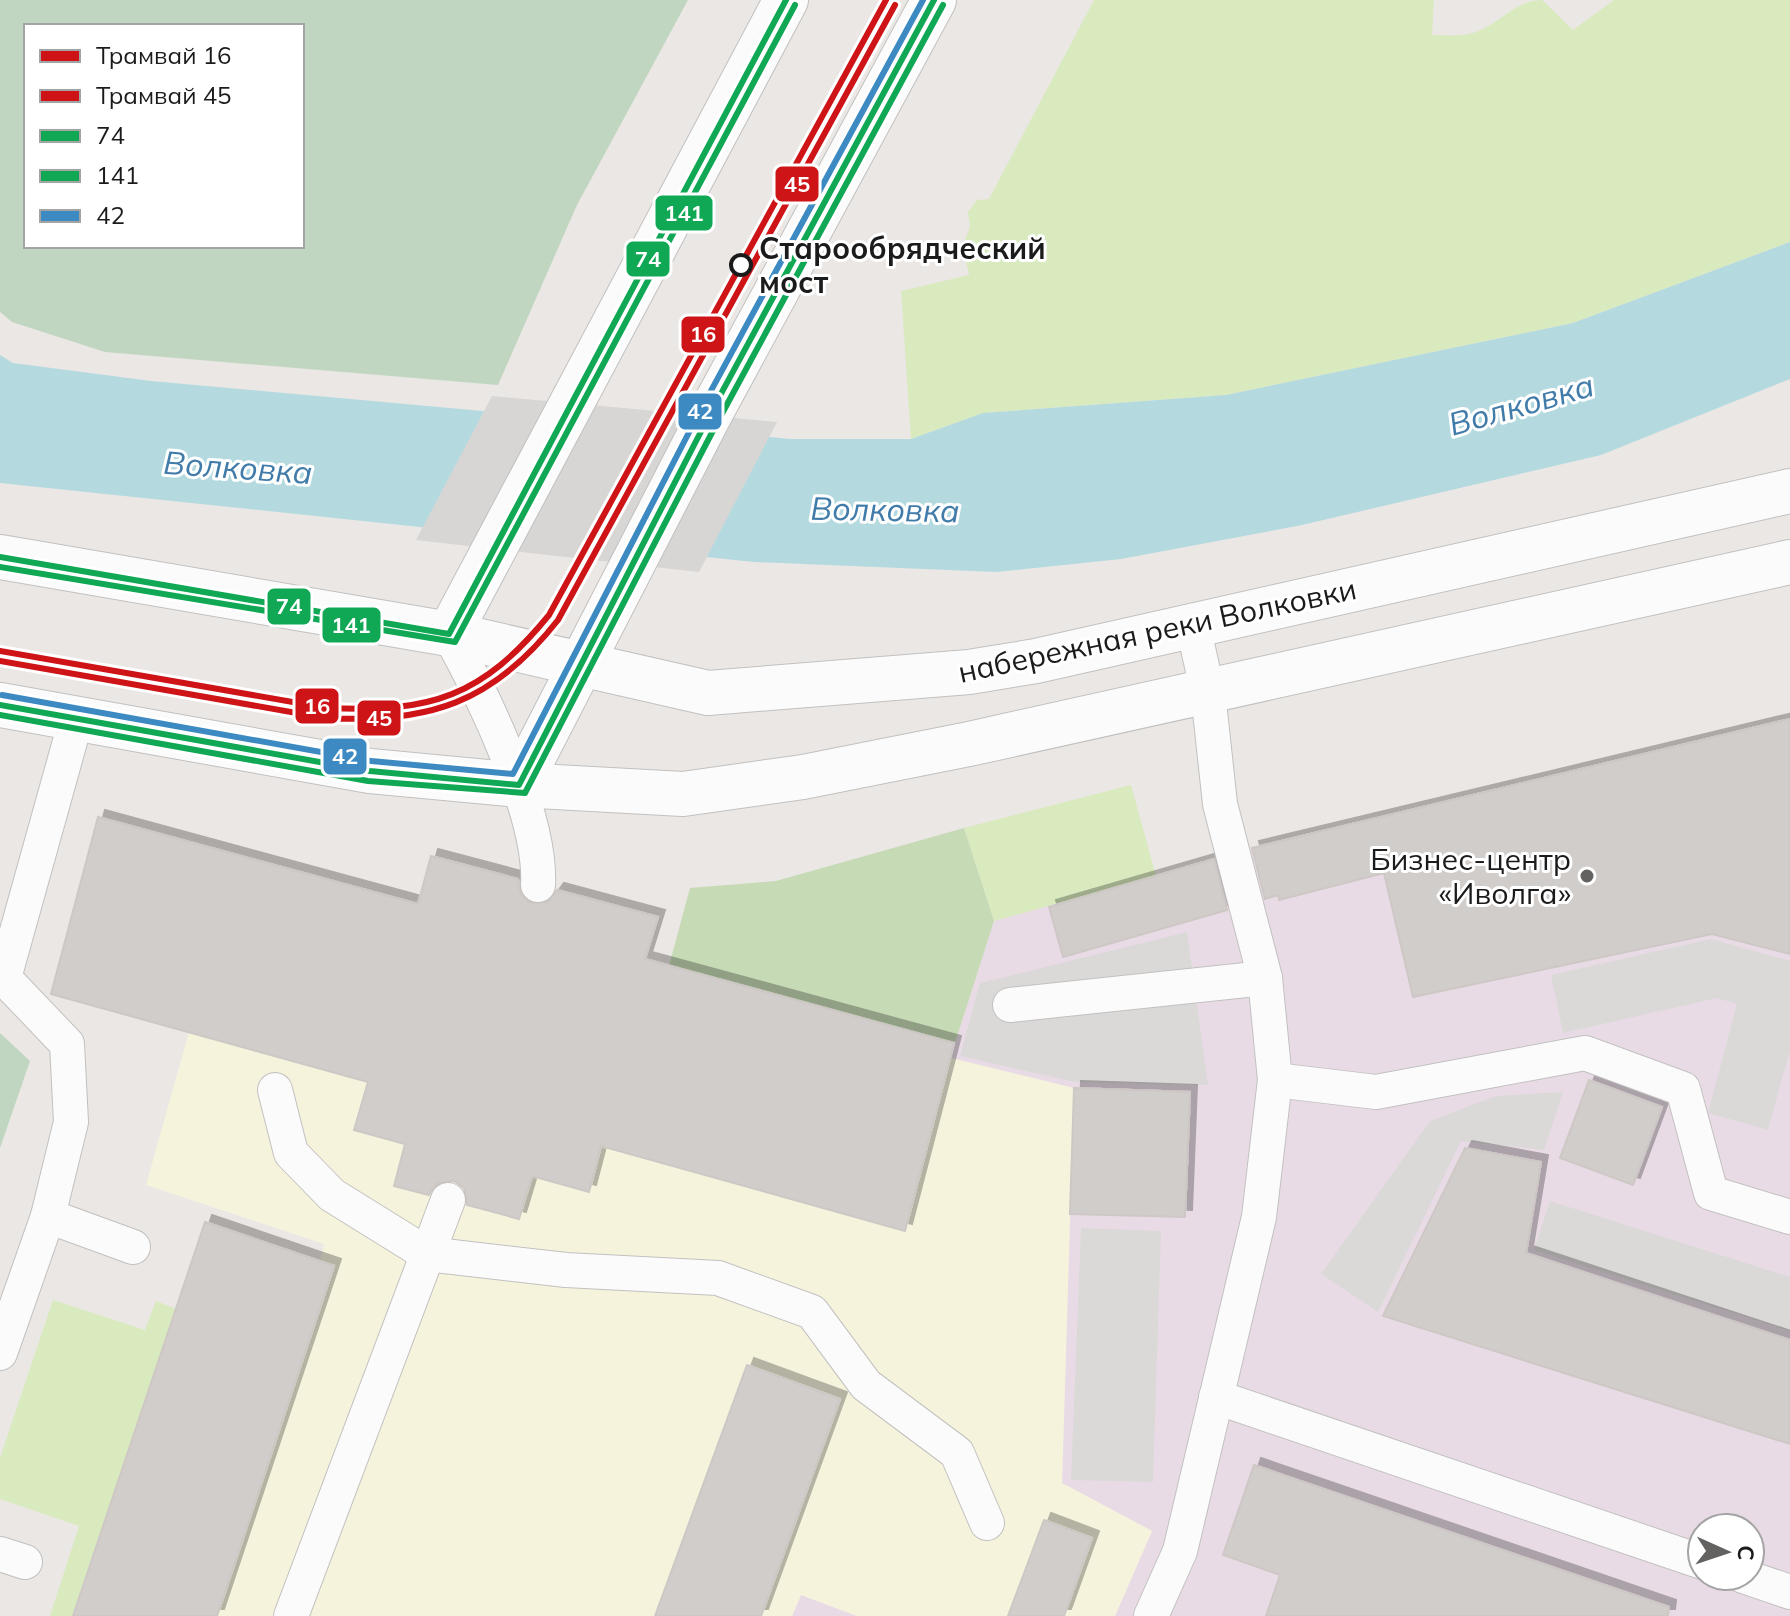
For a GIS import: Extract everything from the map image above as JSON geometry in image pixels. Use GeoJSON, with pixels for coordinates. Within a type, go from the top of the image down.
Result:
{"type":"FeatureCollection","features":[{"type":"Feature","properties":{"kind":"street"},"geometry":{"type":"LineString","coordinates":[[449,634],[786,0]]}},
{"type":"Feature","properties":{"kind":"street"},"geometry":{"type":"LineString","coordinates":[[519,785],[709,416],[934,0]]}},
{"type":"Feature","properties":{"kind":"street","name":"набережная реки Волковки"},"geometry":{"type":"LineString","coordinates":[[0,557],[449,634],[580,667],[708,693],[969,672],[1193,626],[1790,491]]}},
{"type":"Feature","properties":{"kind":"street"},"geometry":{"type":"LineString","coordinates":[[0,705],[370,771],[519,785],[683,794],[803,777],[1208,693],[1790,562]]}},
{"type":"Feature","properties":{"kind":"lane"},"geometry":{"type":"LineString","coordinates":[[1151,1616],[1180,1551],[1259,1217],[1275,1080],[1265,978],[1220,804],[1208,693],[1193,626]]}},
{"type":"Feature","properties":{"kind":"lane"},"geometry":{"type":"LineString","coordinates":[[449,634],[519,785],[539,857],[538,885]]}},
{"type":"Feature","properties":{"kind":"lane"},"geometry":{"type":"LineString","coordinates":[[0,1353],[48,1216],[71,1122],[67,1044],[4,978],[13,893],[76,720]]}},
{"type":"Feature","properties":{"kind":"lane"},"geometry":{"type":"LineString","coordinates":[[1010,1005],[1265,978]]}},
{"type":"Feature","properties":{"kind":"lane"},"geometry":{"type":"LineString","coordinates":[[1275,1080],[1376,1092],[1585,1053],[1683,1089],[1711,1193],[1790,1217]]}},
{"type":"Feature","properties":{"kind":"lane"},"geometry":{"type":"LineString","coordinates":[[275,1090],[291,1153],[332,1195],[427,1254],[566,1270],[718,1278],[812,1312],[866,1385],[957,1453],[987,1523]]}},
{"type":"Feature","properties":{"kind":"lane"},"geometry":{"type":"LineString","coordinates":[[291,1616],[448,1200]]}},
{"type":"Feature","properties":{"kind":"lane"},"geometry":{"type":"LineString","coordinates":[[48,1216],[133,1247]]}},
{"type":"Feature","properties":{"kind":"lane"},"geometry":{"type":"LineString","coordinates":[[1216,1397],[1686,1557]]}},
{"type":"Feature","properties":{"kind":"lane"},"geometry":{"type":"LineString","coordinates":[[1766,1584],[1790,1592]]}},
{"type":"Feature","properties":{"kind":"shaded area"},"geometry":{"type":"Polygon","coordinates":[[[1790,719],[1790,1616],[1115,1616],[1152,1531],[1062,1483],[1070,1214],[950,1058],[994,921],[1372,818],[1790,719]]]}},
{"type":"Feature","properties":{"kind":"shaded area"},"geometry":{"type":"Polygon","coordinates":[[[98,817],[417,904],[431,856],[658,917],[646,960],[955,1043],[951,1058],[1074,1088],[1062,1483],[1152,1531],[1115,1616],[857,1616],[801,1595],[792,1616],[217,1616],[334,1266],[320,1261],[324,1244],[146,1185],[189,1032],[51,994],[98,817]]]}},
{"type":"Feature","properties":{"kind":"shaded area"},"geometry":{"type":"Polygon","coordinates":[[[1187,932],[1208,1085],[1074,1082],[960,1056],[980,983],[1187,932]]]}},
{"type":"Feature","properties":{"kind":"shaded area"},"geometry":{"type":"Polygon","coordinates":[[[1711,939],[1790,961],[1790,1050],[1768,1130],[1708,1113],[1737,1004],[1717,998],[1563,1033],[1551,975],[1711,939]]]}},
{"type":"Feature","properties":{"kind":"shaded area"},"geometry":{"type":"Polygon","coordinates":[[[1563,1092],[1544,1150],[1461,1141],[1378,1312],[1321,1274],[1430,1121],[1496,1096],[1563,1092]]]}},
{"type":"Feature","properties":{"kind":"shaded area"},"geometry":{"type":"Polygon","coordinates":[[[1550,1201],[1790,1277],[1790,1331],[1534,1250],[1550,1201]]]}},
{"type":"Feature","properties":{"kind":"shaded area"},"geometry":{"type":"Polygon","coordinates":[[[1081,1228],[1161,1231],[1153,1482],[1071,1480],[1081,1228]]]}},
{"type":"Feature","properties":{"kind":"shaded area"},"geometry":{"type":"Polygon","coordinates":[[[801,1595],[857,1616],[792,1616],[801,1595]]]}},
{"type":"Feature","properties":{"kind":"green space"},"geometry":{"type":"Polygon","coordinates":[[[0,0],[688,0],[577,205],[498,385],[105,352],[12,322],[0,312],[0,0]]]}},
{"type":"Feature","properties":{"kind":"green space"},"geometry":{"type":"Polygon","coordinates":[[[1094,0],[1434,0],[1432,35],[1466,35],[1532,1],[1542,0],[1573,30],[1614,0],[1790,0],[1790,242],[1573,323],[1226,395],[983,413],[911,439],[901,291],[969,275],[963,245],[970,227],[968,212],[977,200],[989,199],[1094,0]]]}},
{"type":"Feature","properties":{"kind":"green space"},"geometry":{"type":"Polygon","coordinates":[[[1131,785],[1156,876],[994,921],[964,828],[1131,785]]]}},
{"type":"Feature","properties":{"kind":"green space"},"geometry":{"type":"Polygon","coordinates":[[[964,828],[994,921],[955,1043],[669,966],[690,888],[776,881],[964,828]]]}},
{"type":"Feature","properties":{"kind":"green space"},"geometry":{"type":"Polygon","coordinates":[[[0,1033],[30,1061],[0,1148],[0,1033]]]}},
{"type":"Feature","properties":{"kind":"green space"},"geometry":{"type":"Polygon","coordinates":[[[53,1300],[145,1330],[156,1301],[176,1309],[73,1616],[50,1616],[79,1526],[0,1499],[0,1458],[53,1300]]]}},
{"type":"Feature","properties":{"kind":"water","name":"Волковка"},"geometry":{"type":"Polygon","coordinates":[[[1790,242],[1790,379],[1601,455],[1302,525],[1121,559],[996,572],[754,562],[0,483],[0,355],[13,363],[151,381],[791,439],[911,439],[983,413],[1226,395],[1573,323],[1790,242]]]}},
{"type":"Feature","properties":{"kind":"pier"},"geometry":{"type":"Polygon","coordinates":[[[492,396],[777,422],[699,572],[416,540],[492,396]]]}},
{"type":"Feature","properties":{"kind":"building","name":"Бизнес-центр «Иволга»"},"geometry":{"type":"Polygon","coordinates":[[[1790,719],[1790,954],[1712,934],[1413,997],[1384,873],[1279,900],[1278,895],[1265,899],[1252,848],[1790,719]]]}},
{"type":"Feature","properties":{"kind":"building"},"geometry":{"type":"Polygon","coordinates":[[[98,817],[418,904],[431,856],[518,879],[521,895],[530,903],[548,902],[557,890],[658,917],[645,959],[954,1043],[905,1231],[601,1146],[589,1192],[532,1176],[519,1219],[467,1205],[464,1188],[454,1181],[436,1184],[429,1195],[394,1186],[405,1144],[354,1130],[368,1082],[51,994],[98,817]]]}},
{"type":"Feature","properties":{"kind":"building"},"geometry":{"type":"Polygon","coordinates":[[[1214,859],[1227,910],[1063,957],[1049,907],[1214,859]]]}},
{"type":"Feature","properties":{"kind":"building"},"geometry":{"type":"Polygon","coordinates":[[[1589,1080],[1662,1107],[1633,1185],[1560,1158],[1589,1080]]]}},
{"type":"Feature","properties":{"kind":"building"},"geometry":{"type":"Polygon","coordinates":[[[1074,1088],[1190,1092],[1185,1217],[1070,1214],[1074,1088]]]}},
{"type":"Feature","properties":{"kind":"building"},"geometry":{"type":"Polygon","coordinates":[[[1465,1148],[1541,1162],[1526,1253],[1790,1340],[1790,1444],[1383,1316],[1465,1148]]]}},
{"type":"Feature","properties":{"kind":"building"},"geometry":{"type":"Polygon","coordinates":[[[205,1222],[334,1266],[217,1616],[73,1616],[205,1222]]]}},
{"type":"Feature","properties":{"kind":"building"},"geometry":{"type":"Polygon","coordinates":[[[747,1365],[840,1399],[761,1616],[655,1616],[747,1365]]]}},
{"type":"Feature","properties":{"kind":"building"},"geometry":{"type":"Polygon","coordinates":[[[1254,1465],[1669,1607],[1668,1616],[1266,1616],[1280,1575],[1223,1555],[1254,1465]]]}},
{"type":"Feature","properties":{"kind":"building"},"geometry":{"type":"Polygon","coordinates":[[[1044,1520],[1092,1538],[1064,1616],[1008,1616],[1044,1520]]]}},
{"type":"Feature","properties":{"kind":"tram line","name":"16"},"geometry":{"type":"LineString","coordinates":[[0,651],[327,708],[364,709],[425,702],[477,682],[501,665],[549,615],[886,0]]}},
{"type":"Feature","properties":{"kind":"tram line","name":"45"},"geometry":{"type":"LineString","coordinates":[[0,661],[325,718],[362,719],[427,712],[483,689],[509,671],[558,620],[895,5]]}},
{"type":"Feature","properties":{"kind":"transit line","name":"74"},"geometry":{"type":"LineString","coordinates":[[0,557],[449,634],[786,0]]}},
{"type":"Feature","properties":{"kind":"transit line","name":"42"},"geometry":{"type":"LineString","coordinates":[[2,695],[371,761],[513,774],[700,411],[923,0]]}},
{"type":"Feature","properties":{"kind":"transit line","name":"74"},"geometry":{"type":"LineString","coordinates":[[0,705],[370,771],[519,785],[709,416],[934,0]]}},
{"type":"Feature","properties":{"kind":"transit line","name":"141"},"geometry":{"type":"LineString","coordinates":[[0,567],[455,642],[795,5]]}},
{"type":"Feature","properties":{"kind":"transit line","name":"141"},"geometry":{"type":"LineString","coordinates":[[0,715],[368,781],[525,793],[718,421],[943,5]]}},
{"type":"Feature","properties":{"kind":"place","name":"Старообрядческий мост"},"geometry":{"type":"Point","coordinates":[741,265]}},
{"type":"Feature","properties":{"kind":"place","name":"Бизнес-центр «Иволга»"},"geometry":{"type":"Point","coordinates":[1587,876]}}]}
